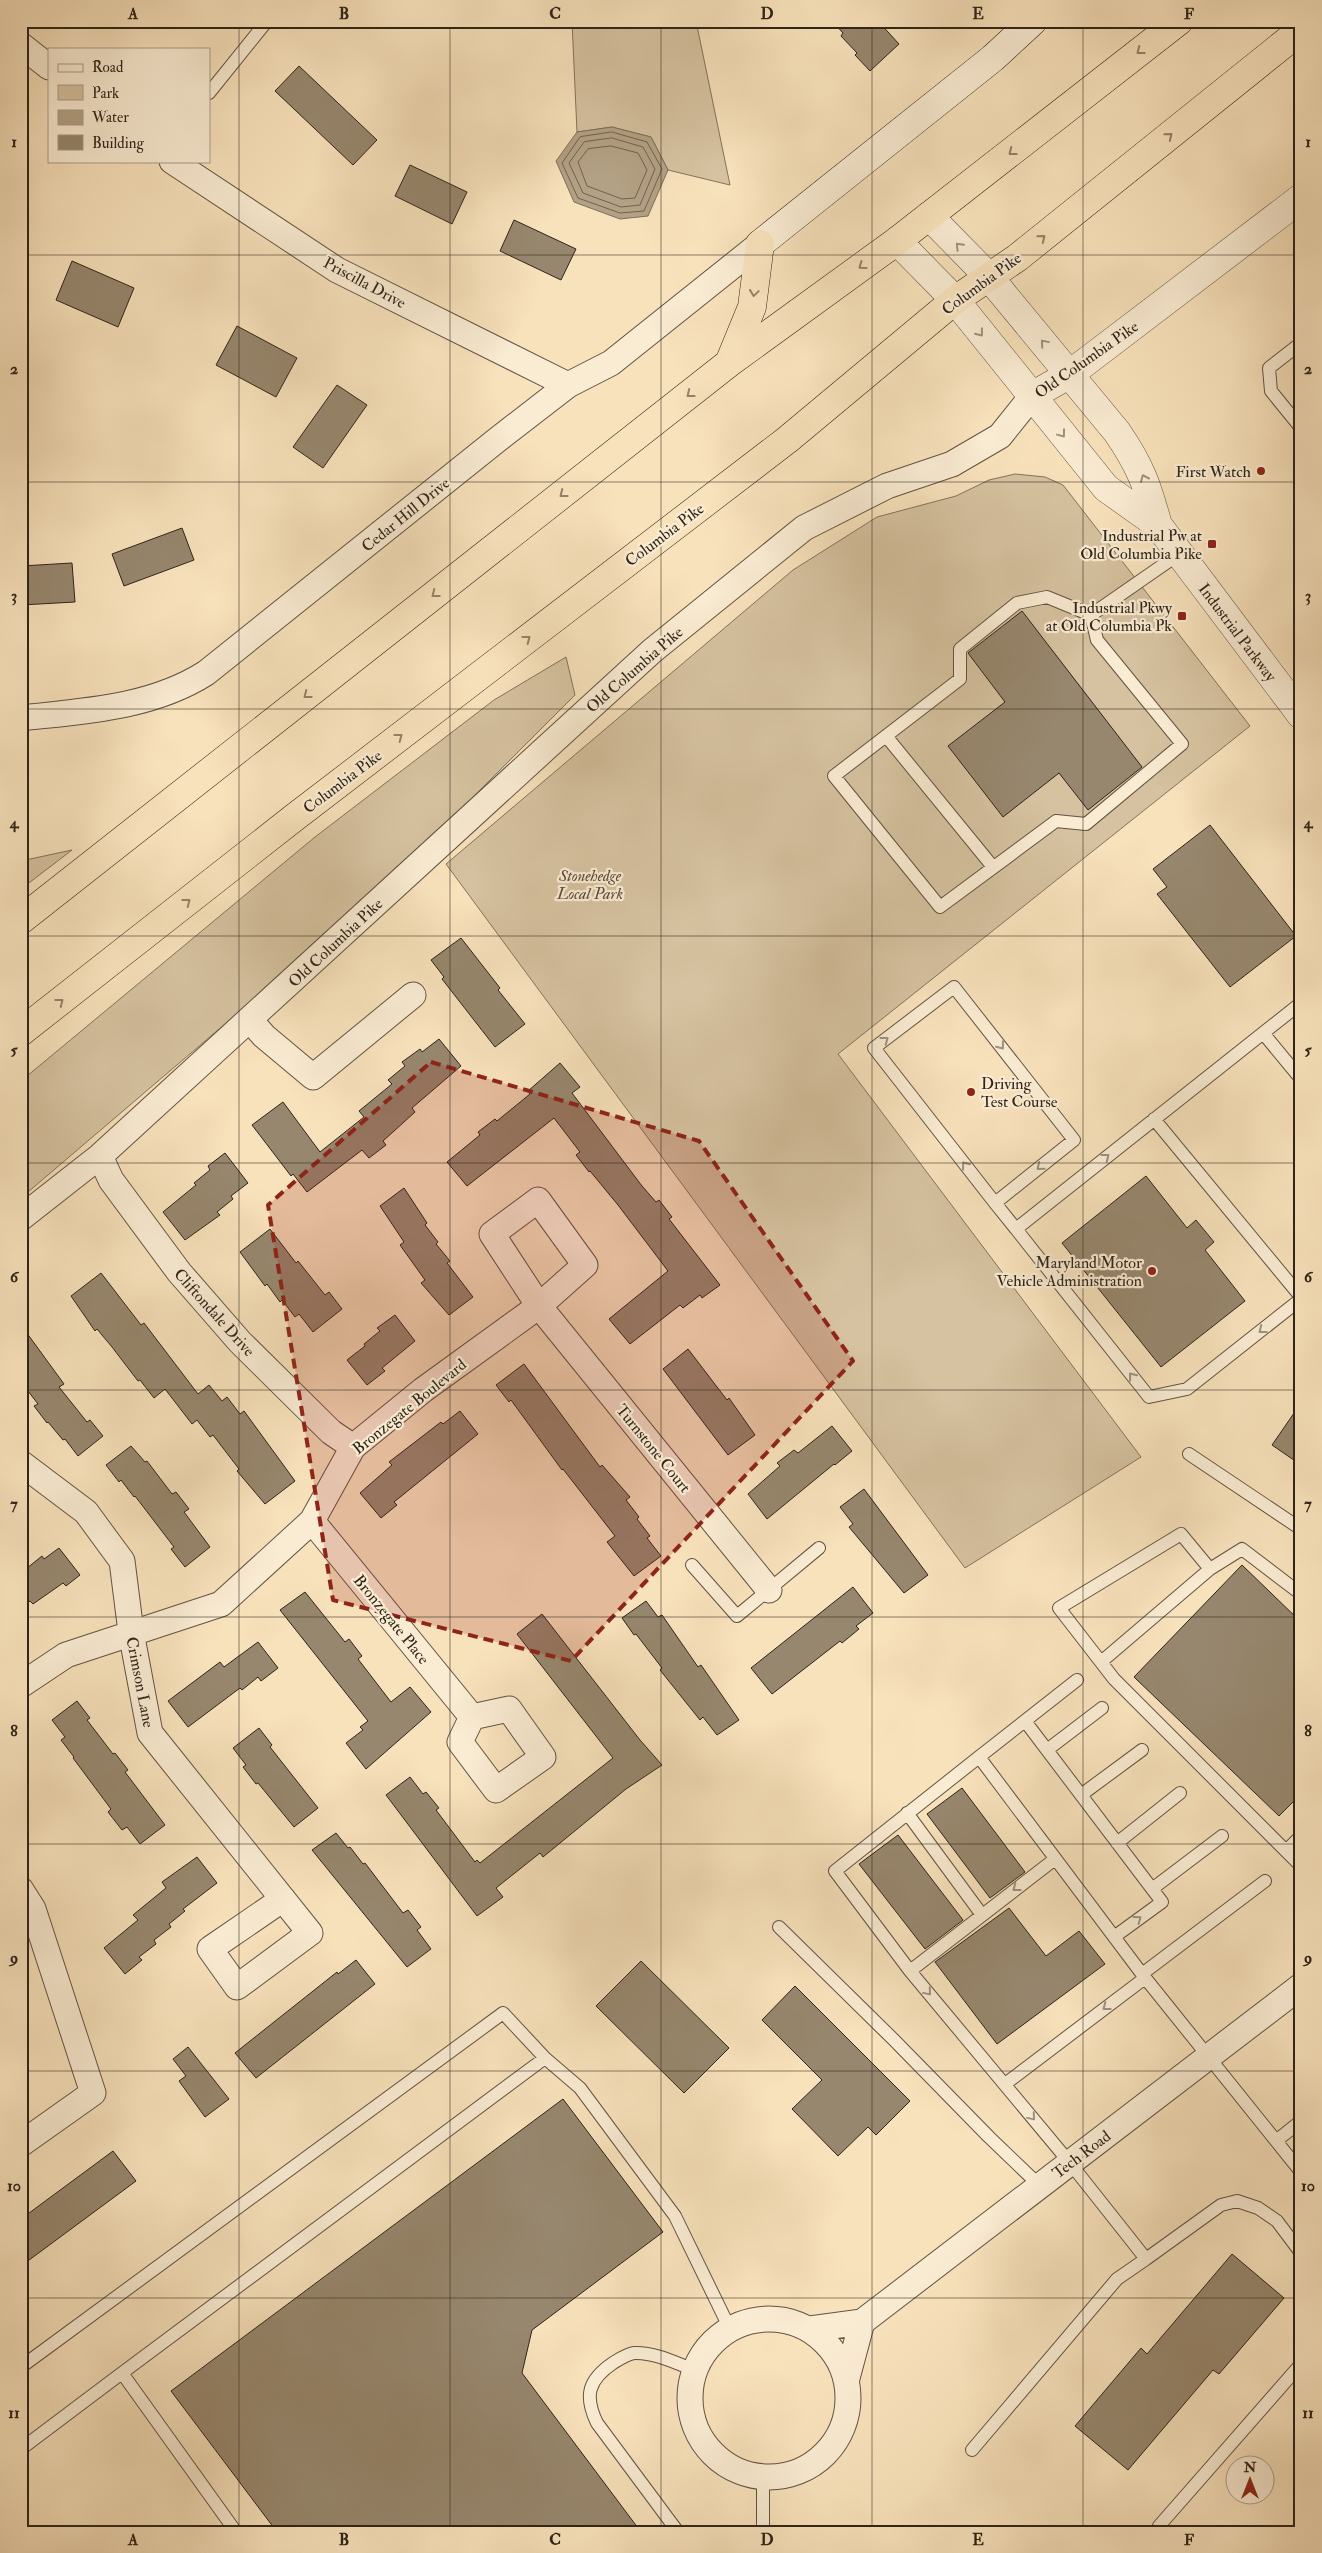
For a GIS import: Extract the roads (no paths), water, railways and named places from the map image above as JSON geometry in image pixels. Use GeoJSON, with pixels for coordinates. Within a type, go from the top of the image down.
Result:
{"type":"FeatureCollection","features":[{"type":"Feature","properties":{"kind":"highway"},"geometry":{"type":"LineString","coordinates":[[21,920],[729,364],[897,241],[1179,21]]}},
{"type":"Feature","properties":{"kind":"highway","name":"Columbia Pike"},"geometry":{"type":"LineString","coordinates":[[21,1032],[294,817],[787,440],[955,300],[1017,258],[1301,30]]}},
{"type":"Feature","properties":{"kind":"highway"},"geometry":{"type":"LineString","coordinates":[[729,364],[752,307],[760,244]]}},
{"type":"Feature","properties":{"kind":"street"},"geometry":{"type":"LineString","coordinates":[[760,244],[993,58],[1033,21]]}},
{"type":"Feature","properties":{"kind":"street"},"geometry":{"type":"LineString","coordinates":[[21,45],[48,66]]}},
{"type":"Feature","properties":{"kind":"street","name":"Priscilla Drive"},"geometry":{"type":"LineString","coordinates":[[174,162],[338,270],[568,385]]}},
{"type":"Feature","properties":{"kind":"street","name":"Old Columbia Pike"},"geometry":{"type":"LineString","coordinates":[[21,1218],[100,1156],[652,651],[804,528],[887,486],[952,464],[1000,436],[1032,396],[1070,374],[1301,198]]}},
{"type":"Feature","properties":{"kind":"street","name":"Industrial Parkway"},"geometry":{"type":"LineString","coordinates":[[929,216],[989,277],[1070,374],[1133,455],[1147,482],[1158,525]]}},
{"type":"Feature","properties":{"kind":"street","name":"Industrial Parkway"},"geometry":{"type":"LineString","coordinates":[[897,241],[955,300],[1106,488],[1158,525],[1301,715]]}},
{"type":"Feature","properties":{"kind":"street","name":"Cedar Hill Drive"},"geometry":{"type":"LineString","coordinates":[[21,718],[124,705],[187,685],[206,673],[568,385],[611,363],[760,244]]}},
{"type":"Feature","properties":{"kind":"street"},"geometry":{"type":"LineString","coordinates":[[250,1020],[264,1036],[313,1077],[413,995]]}},
{"type":"Feature","properties":{"kind":"street","name":"Cliftondale Drive"},"geometry":{"type":"LineString","coordinates":[[100,1156],[111,1180],[185,1279],[240,1342],[331,1432],[353,1447]]}},
{"type":"Feature","properties":{"kind":"street","name":"Bronzegate Boulevard"},"geometry":{"type":"LineString","coordinates":[[21,1685],[66,1655],[131,1632],[221,1604],[312,1521],[353,1447],[423,1390],[539,1306]]}},
{"type":"Feature","properties":{"kind":"street","name":"Turnstone Court"},"geometry":{"type":"LineString","coordinates":[[539,1306],[769,1590]]}},
{"type":"Feature","properties":{"kind":"street","name":"Crimson Lane"},"geometry":{"type":"LineString","coordinates":[[21,1463],[86,1512],[122,1561],[131,1632],[150,1732],[283,1899]]}},
{"type":"Feature","properties":{"kind":"street","name":"Bronzegate Place"},"geometry":{"type":"LineString","coordinates":[[312,1521],[472,1717]]}},
{"type":"Feature","properties":{"kind":"street"},"geometry":{"type":"LineString","coordinates":[[21,1890],[32,1909],[93,2093],[21,2144]]}},
{"type":"Feature","properties":{"kind":"street","name":"Tech Road"},"geometry":{"type":"LineString","coordinates":[[810,2329],[862,2322],[1301,1986]]}},
{"type":"Feature","properties":{"kind":"street","name":"Tech Road"},"geometry":{"type":"LineString","coordinates":[[755,2319],[787,2320],[810,2329],[827,2344],[846,2378],[849,2394],[845,2422],[825,2455],[813,2465],[787,2476],[763,2477],[733,2469],[717,2459],[703,2443],[694,2426],[689,2402],[694,2370],[704,2351],[724,2332],[755,2319]]}},
{"type":"Feature","properties":{"kind":"street","name":"Tech Road"},"geometry":{"type":"LineString","coordinates":[[846,2378],[862,2322]]}},
{"type":"Feature","properties":{"kind":"lane"},"geometry":{"type":"LineString","coordinates":[[210,92],[267,21]]}},
{"type":"Feature","properties":{"kind":"lane"},"geometry":{"type":"LineString","coordinates":[[1301,343],[1269,368],[1271,391],[1301,428]]}},
{"type":"Feature","properties":{"kind":"lane"},"geometry":{"type":"LineString","coordinates":[[1091,615],[1179,554]]}},
{"type":"Feature","properties":{"kind":"lane"},"geometry":{"type":"LineString","coordinates":[[1046,597],[1091,615],[1097,640],[1182,744],[1086,824],[1056,821],[940,907],[834,776],[960,679],[960,649],[1016,603],[1046,597]]}},
{"type":"Feature","properties":{"kind":"lane"},"geometry":{"type":"LineString","coordinates":[[886,736],[993,867]]}},
{"type":"Feature","properties":{"kind":"lane"},"geometry":{"type":"LineString","coordinates":[[995,1203],[1074,1140],[954,987],[874,1048],[995,1203],[1149,1397],[1187,1389],[1301,1298],[1154,1119]]}},
{"type":"Feature","properties":{"kind":"lane"},"geometry":{"type":"LineString","coordinates":[[1016,1229],[1301,1003]]}},
{"type":"Feature","properties":{"kind":"lane"},"geometry":{"type":"LineString","coordinates":[[1263,1033],[1301,1078]]}},
{"type":"Feature","properties":{"kind":"lane"},"geometry":{"type":"LineString","coordinates":[[1188,1454],[1301,1529]]}},
{"type":"Feature","properties":{"kind":"lane"},"geometry":{"type":"LineString","coordinates":[[1210,1569],[1181,1534],[1059,1608],[1114,1679],[1301,1866]]}},
{"type":"Feature","properties":{"kind":"lane"},"geometry":{"type":"LineString","coordinates":[[692,1565],[737,1616],[819,1548]]}},
{"type":"Feature","properties":{"kind":"lane"},"geometry":{"type":"LineString","coordinates":[[1101,1662],[1210,1569],[1242,1549],[1301,1594]]}},
{"type":"Feature","properties":{"kind":"lane"},"geometry":{"type":"LineString","coordinates":[[1077,1680],[835,1871],[910,1970],[1070,2163],[1146,2259]]}},
{"type":"Feature","properties":{"kind":"lane"},"geometry":{"type":"LineString","coordinates":[[1047,1750],[1102,1708]]}},
{"type":"Feature","properties":{"kind":"lane"},"geometry":{"type":"LineString","coordinates":[[1025,1721],[1162,1902],[1114,1937]]}},
{"type":"Feature","properties":{"kind":"lane"},"geometry":{"type":"LineString","coordinates":[[1081,1795],[1142,1750]]}},
{"type":"Feature","properties":{"kind":"lane"},"geometry":{"type":"LineString","coordinates":[[979,1757],[1144,1976],[1301,2172]]}},
{"type":"Feature","properties":{"kind":"lane"},"geometry":{"type":"LineString","coordinates":[[1117,1843],[1180,1793]]}},
{"type":"Feature","properties":{"kind":"lane"},"geometry":{"type":"LineString","coordinates":[[907,1813],[982,1915]]}},
{"type":"Feature","properties":{"kind":"lane"},"geometry":{"type":"LineString","coordinates":[[1152,1889],[1222,1836]]}},
{"type":"Feature","properties":{"kind":"lane"},"geometry":{"type":"LineString","coordinates":[[1286,1851],[1301,1836]]}},
{"type":"Feature","properties":{"kind":"lane"},"geometry":{"type":"LineString","coordinates":[[910,1970],[1055,1858]]}},
{"type":"Feature","properties":{"kind":"lane"},"geometry":{"type":"LineString","coordinates":[[1005,2084],[1265,1881]]}},
{"type":"Feature","properties":{"kind":"lane"},"geometry":{"type":"LineString","coordinates":[[779,1927],[1040,2186]]}},
{"type":"Feature","properties":{"kind":"lane"},"geometry":{"type":"LineString","coordinates":[[21,2368],[503,2013],[545,2058],[580,2088],[675,2216],[730,2329]]}},
{"type":"Feature","properties":{"kind":"lane"},"geometry":{"type":"LineString","coordinates":[[21,2449],[545,2058]]}},
{"type":"Feature","properties":{"kind":"lane"},"geometry":{"type":"LineString","coordinates":[[1276,2141],[1301,2122]]}},
{"type":"Feature","properties":{"kind":"lane"},"geometry":{"type":"LineString","coordinates":[[972,2450],[1117,2279],[1221,2205],[1237,2201],[1258,2208],[1277,2221],[1301,2254]]}},
{"type":"Feature","properties":{"kind":"lane"},"geometry":{"type":"LineString","coordinates":[[678,2532],[598,2423],[590,2407],[590,2388],[598,2374],[632,2353],[653,2356],[694,2370]]}},
{"type":"Feature","properties":{"kind":"lane"},"geometry":{"type":"LineString","coordinates":[[1159,2526],[1301,2364]]}},
{"type":"Feature","properties":{"kind":"lane"},"geometry":{"type":"LineString","coordinates":[[122,2373],[232,2530]]}},
{"type":"Feature","properties":{"kind":"lane"},"geometry":{"type":"LineString","coordinates":[[762,2531],[763,2477]]}},
{"type":"Feature","properties":{"kind":"water"},"geometry":{"type":"Polygon","coordinates":[[[612,127],[651,137],[668,170],[648,216],[620,219],[574,202],[556,161],[577,132],[612,127]]]}},
{"type":"Feature","properties":{"kind":"place","name":"First Watch"},"geometry":{"type":"Point","coordinates":[1261,471]}},
{"type":"Feature","properties":{"kind":"place","name":"Industrial Pw at Old Columbia Pike"},"geometry":{"type":"Point","coordinates":[1212,544]}},
{"type":"Feature","properties":{"kind":"place","name":"Industrial Pkwy at Old Columbia Pk"},"geometry":{"type":"Point","coordinates":[1182,616]}},
{"type":"Feature","properties":{"kind":"place","name":"Driving Test Course"},"geometry":{"type":"Point","coordinates":[971,1092]}},
{"type":"Feature","properties":{"kind":"place","name":"Maryland Motor Vehicle Administration"},"geometry":{"type":"Point","coordinates":[1152,1271]}},
{"type":"Feature","properties":{"kind":"park label","name":"Stonehedge Local Park"},"geometry":{"type":"Point","coordinates":[590,884]}}]}
